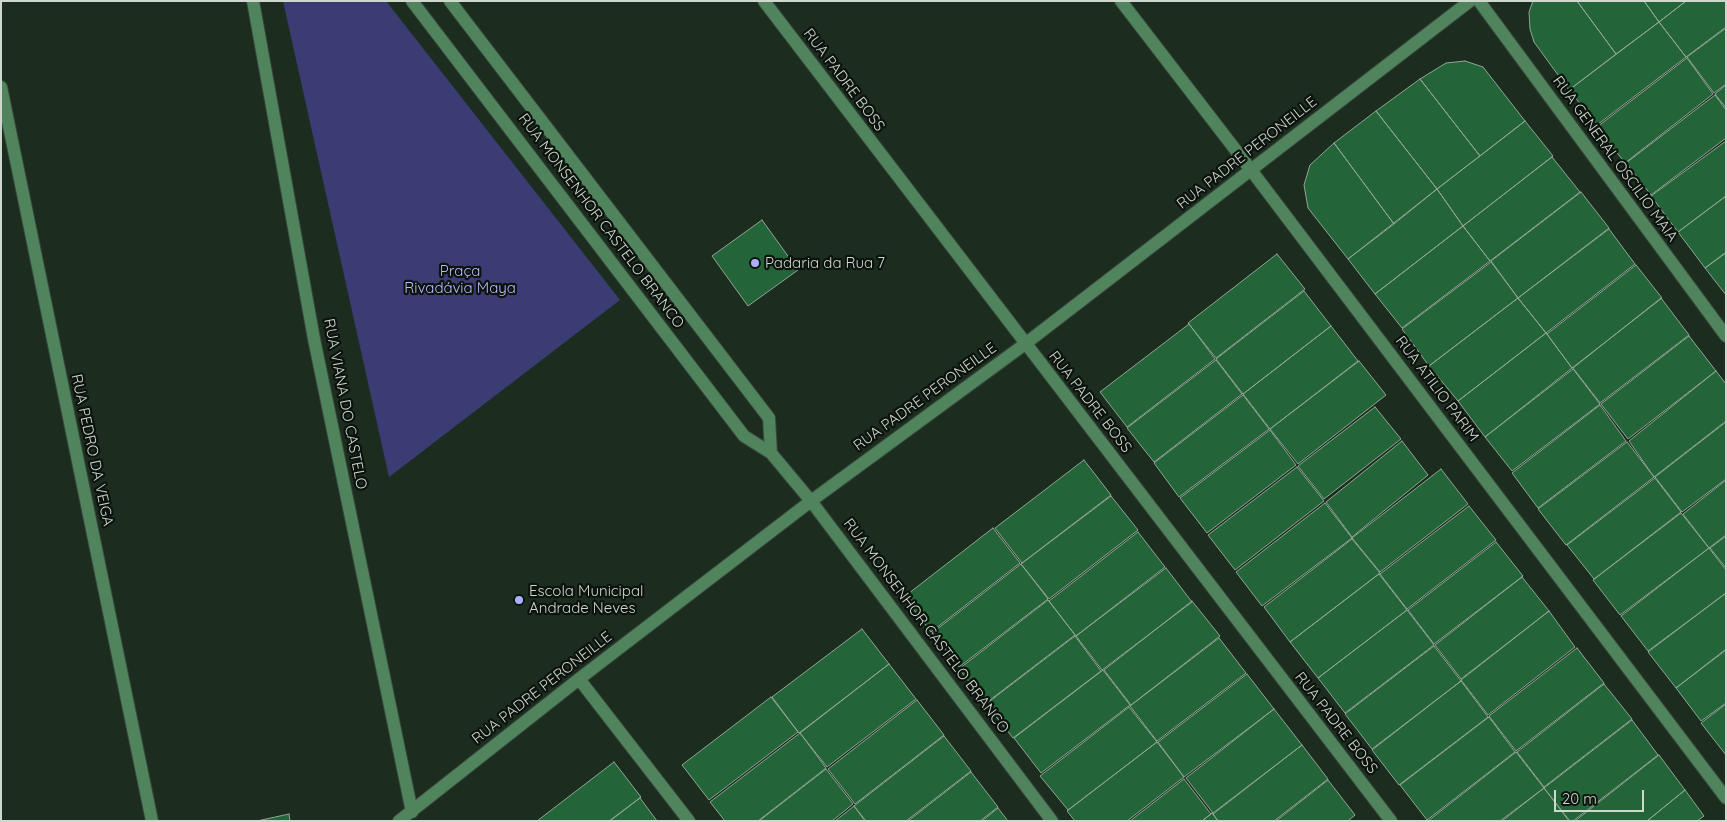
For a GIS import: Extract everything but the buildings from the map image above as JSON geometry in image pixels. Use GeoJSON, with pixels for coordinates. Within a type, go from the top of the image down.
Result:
{"type":"FeatureCollection","features":[{"type":"Feature","properties":{"kind":"street","name":"RUA VIANA DO CASTELO"},"geometry":{"type":"LineString","coordinates":[[253,1],[314,339],[412,812]]}},
{"type":"Feature","properties":{"kind":"street","name":"RUA MONSENHOR CASTELO BRANCO"},"geometry":{"type":"LineString","coordinates":[[412,1],[744,436],[771,452],[810,501],[1052,821]]}},
{"type":"Feature","properties":{"kind":"street","name":"RUA MONSENHOR CASTELO BRANCO"},"geometry":{"type":"LineString","coordinates":[[450,1],[769,418],[771,452]]}},
{"type":"Feature","properties":{"kind":"street","name":"RUA PADRE BOSS"},"geometry":{"type":"LineString","coordinates":[[764,1],[1391,821]]}},
{"type":"Feature","properties":{"kind":"street","name":"RUA ATILIO PARIM"},"geometry":{"type":"LineString","coordinates":[[1121,1],[1726,798]]}},
{"type":"Feature","properties":{"kind":"street","name":"RUA PADRE PERONEILLE"},"geometry":{"type":"LineString","coordinates":[[399,821],[810,501],[1025,344],[1470,1]]}},
{"type":"Feature","properties":{"kind":"street","name":"RUA GENERAL OSCILIO MAIA"},"geometry":{"type":"LineString","coordinates":[[1479,1],[1726,336]]}},
{"type":"Feature","properties":{"kind":"street","name":"RUA PEDRO DA VEIGA"},"geometry":{"type":"LineString","coordinates":[[1,87],[152,821]]}},
{"type":"Feature","properties":{"kind":"street"},"geometry":{"type":"LineString","coordinates":[[579,679],[689,821]]}},
{"type":"Feature","properties":{"kind":"green space","name":"Praça Rivadávia Maya"},"geometry":{"type":"Polygon","coordinates":[[[283,1],[386,1],[620,300],[389,477],[283,1]]]}},
{"type":"Feature","properties":{"kind":"place","name":"Padaria da Rua 7"},"geometry":{"type":"Point","coordinates":[755,263]}},
{"type":"Feature","properties":{"kind":"place","name":"Escola Municipal Andrade Neves"},"geometry":{"type":"Point","coordinates":[519,600]}}]}
